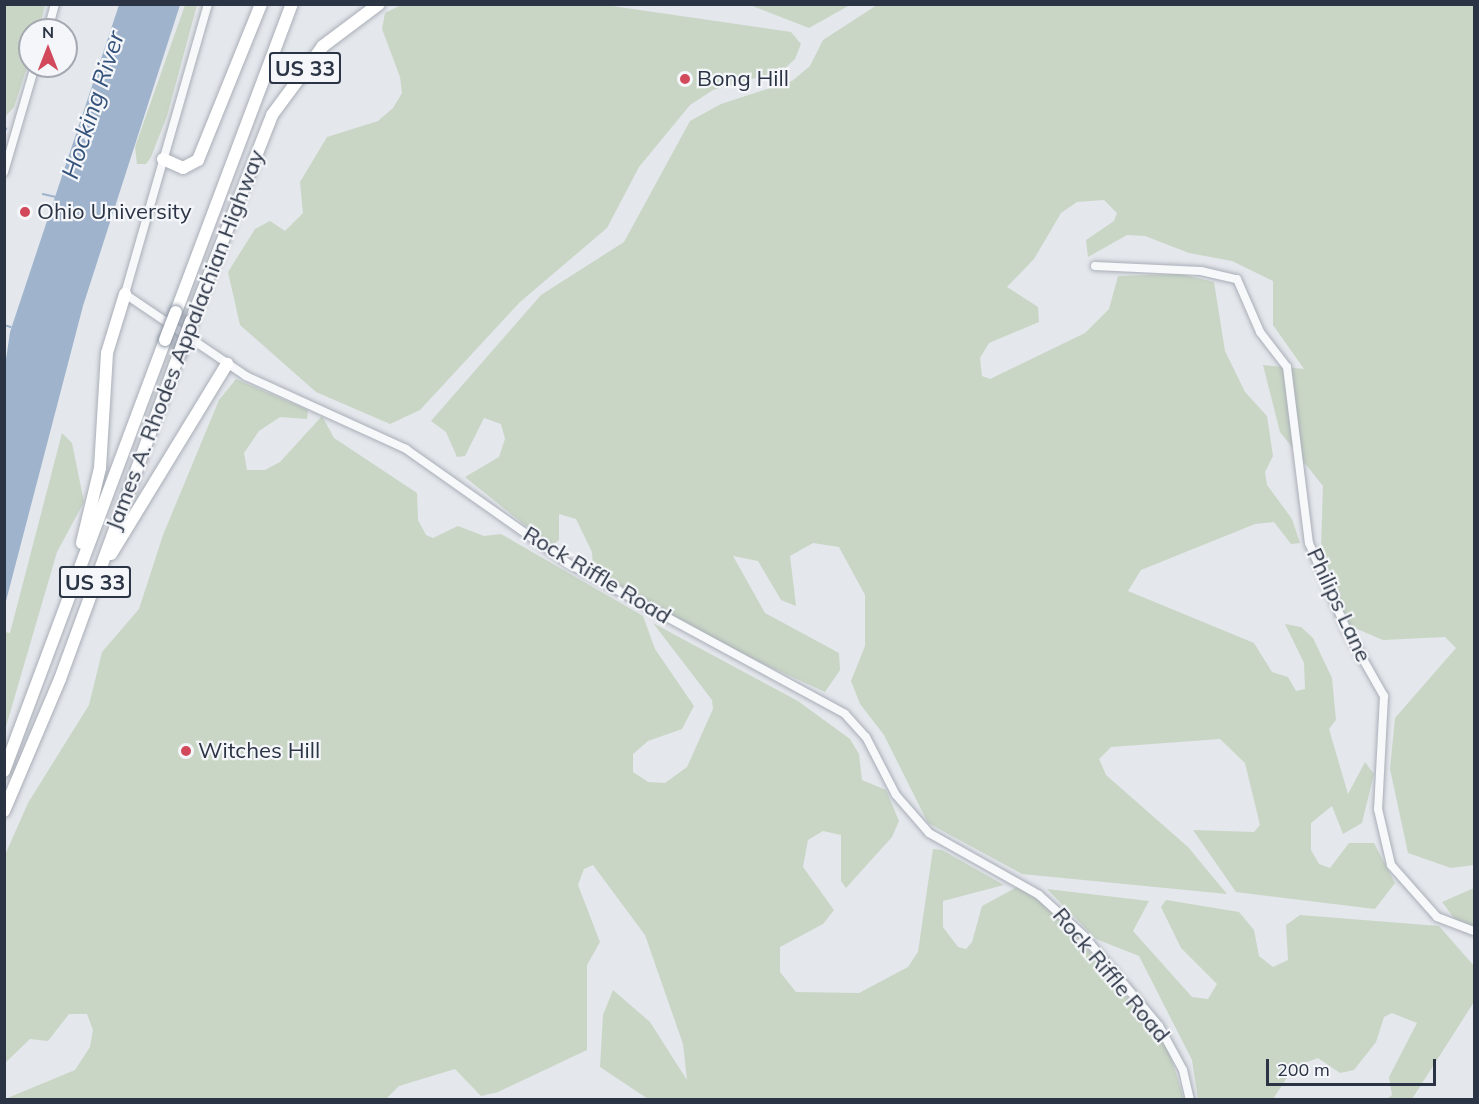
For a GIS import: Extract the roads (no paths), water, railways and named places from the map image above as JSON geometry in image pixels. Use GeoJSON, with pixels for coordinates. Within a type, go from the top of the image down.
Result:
{"type":"FeatureCollection","features":[{"type":"Feature","properties":{"kind":"highway"},"geometry":{"type":"LineString","coordinates":[[163,159],[183,168],[198,160],[261,4]]}},
{"type":"Feature","properties":{"kind":"highway","name":"James A. Rhodes Appalachian Highway"},"geometry":{"type":"LineString","coordinates":[[4,771],[292,4]]}},
{"type":"Feature","properties":{"kind":"highway","name":"James A. Rhodes Appalachian Highway"},"geometry":{"type":"LineString","coordinates":[[4,810],[93,589],[191,321],[272,115],[323,46],[378,4]]}},
{"type":"Feature","properties":{"kind":"highway"},"geometry":{"type":"LineString","coordinates":[[66,604],[96,494],[107,353],[125,294]]}},
{"type":"Feature","properties":{"kind":"highway"},"geometry":{"type":"LineString","coordinates":[[93,589],[227,364]]}},
{"type":"Feature","properties":{"kind":"street"},"geometry":{"type":"LineString","coordinates":[[125,294],[208,4]]}},
{"type":"Feature","properties":{"kind":"street"},"geometry":{"type":"LineString","coordinates":[[4,172],[31,78]]}},
{"type":"Feature","properties":{"kind":"street","name":"Philips Lane"},"geometry":{"type":"LineString","coordinates":[[1095,266],[1201,271],[1230,277],[1240,286],[1260,332],[1287,367],[1309,543],[1347,631],[1384,696],[1378,808],[1391,865],[1437,917],[1474,931]]}},
{"type":"Feature","properties":{"kind":"street","name":"Rock Riffle Road"},"geometry":{"type":"LineString","coordinates":[[125,294],[227,364],[406,449],[569,564],[845,714],[866,737],[896,795],[929,832],[1039,895],[1084,936],[1159,1026],[1183,1070],[1190,1100]]}},
{"type":"Feature","properties":{"kind":"water","name":"Hocking River"},"geometry":{"type":"Polygon","coordinates":[[[119,5],[180,5],[83,306],[5,605],[4,373],[10,332],[119,5]]]}},
{"type":"Feature","properties":{"kind":"waterway"},"geometry":{"type":"LineString","coordinates":[[43,194],[56,197]]}},
{"type":"Feature","properties":{"kind":"waterway"},"geometry":{"type":"LineString","coordinates":[[4,325],[11,327]]}},
{"type":"Feature","properties":{"kind":"place","name":"Bong Hill"},"geometry":{"type":"Point","coordinates":[685,79]}},
{"type":"Feature","properties":{"kind":"place","name":"Ohio University"},"geometry":{"type":"Point","coordinates":[25,212]}},
{"type":"Feature","properties":{"kind":"place","name":"Witches Hill"},"geometry":{"type":"Point","coordinates":[186,751]}}]}
